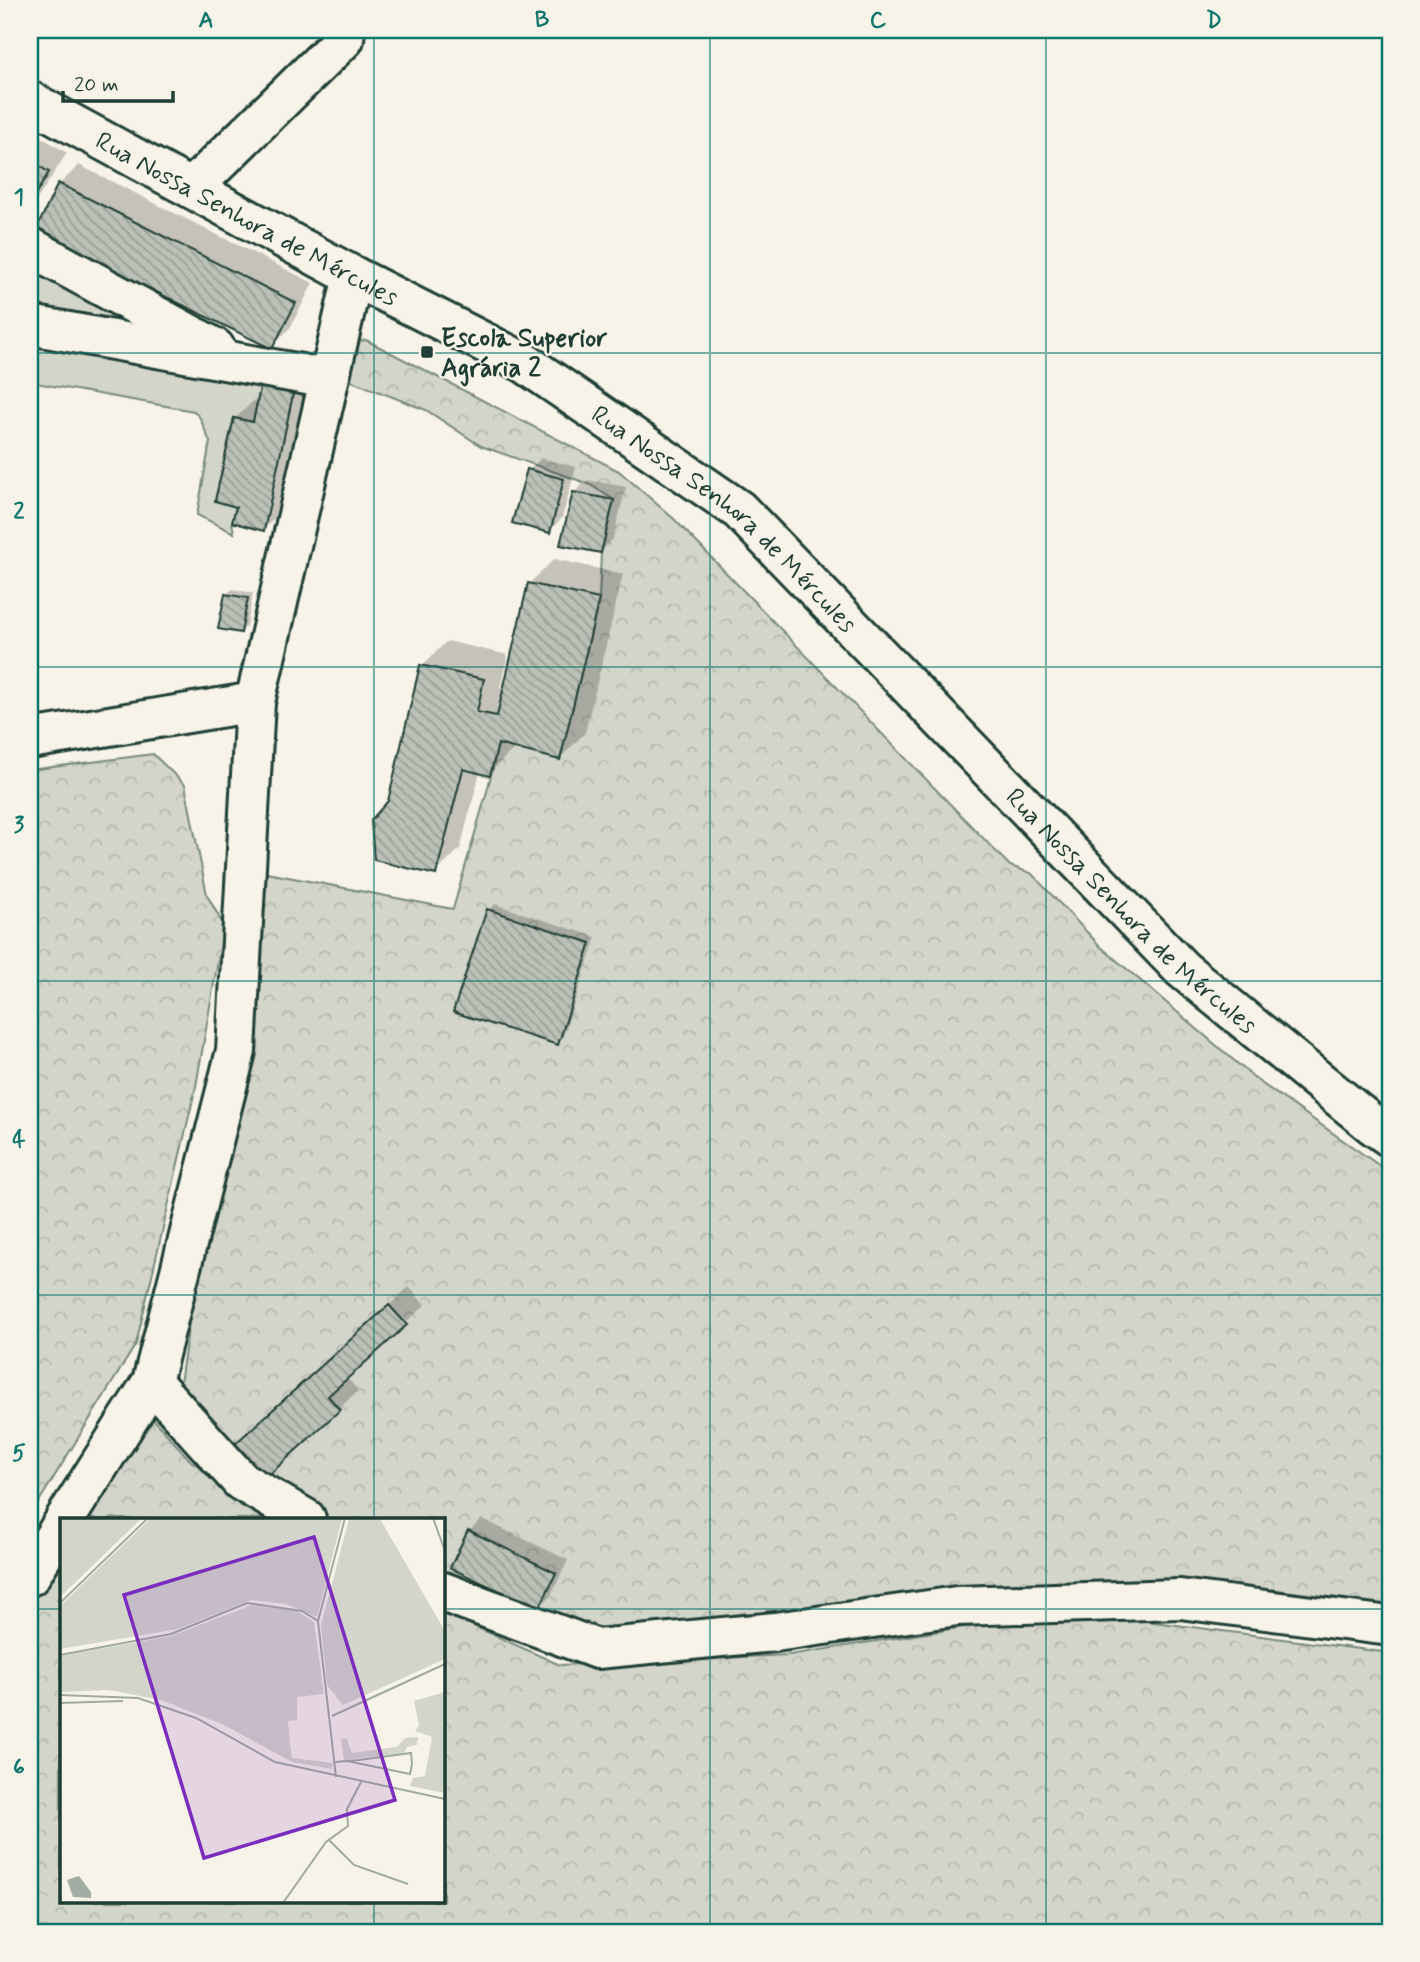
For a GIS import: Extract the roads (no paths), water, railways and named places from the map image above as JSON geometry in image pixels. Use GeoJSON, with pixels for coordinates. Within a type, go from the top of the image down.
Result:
{"type":"FeatureCollection","features":[{"type":"Feature","properties":{"kind":"street"},"geometry":{"type":"LineString","coordinates":[[192,188],[344,39],[345,30]]}},
{"type":"Feature","properties":{"kind":"street","name":"Rua Nossa Senhora de Mércules"},"geometry":{"type":"LineString","coordinates":[[30,102],[353,276],[525,363],[739,510],[1182,970],[1390,1137]]}},
{"type":"Feature","properties":{"kind":"street"},"geometry":{"type":"LineString","coordinates":[[30,247],[244,364]]}},
{"type":"Feature","properties":{"kind":"street"},"geometry":{"type":"LineString","coordinates":[[66,1518],[152,1382],[236,1051],[255,702],[353,276]]}},
{"type":"Feature","properties":{"kind":"street"},"geometry":{"type":"LineString","coordinates":[[30,325],[329,379]]}},
{"type":"Feature","properties":{"kind":"street"},"geometry":{"type":"LineString","coordinates":[[30,739],[255,702]]}},
{"type":"Feature","properties":{"kind":"street","name":"Rua Nossa Senhora de Mércules"},"geometry":{"type":"LineString","coordinates":[[1314,1077],[1390,1119]]}},
{"type":"Feature","properties":{"kind":"street"},"geometry":{"type":"LineString","coordinates":[[152,1382],[242,1481],[304,1518]]}},
{"type":"Feature","properties":{"kind":"street"},"geometry":{"type":"LineString","coordinates":[[30,1576],[60,1528]]}},
{"type":"Feature","properties":{"kind":"street"},"geometry":{"type":"LineString","coordinates":[[444,1592],[597,1649],[775,1632],[957,1606],[1180,1599],[1390,1626]]}},
{"type":"Feature","properties":{"kind":"place","name":"Escola Superior Agrária 2"},"geometry":{"type":"Point","coordinates":[427,352]}}]}
